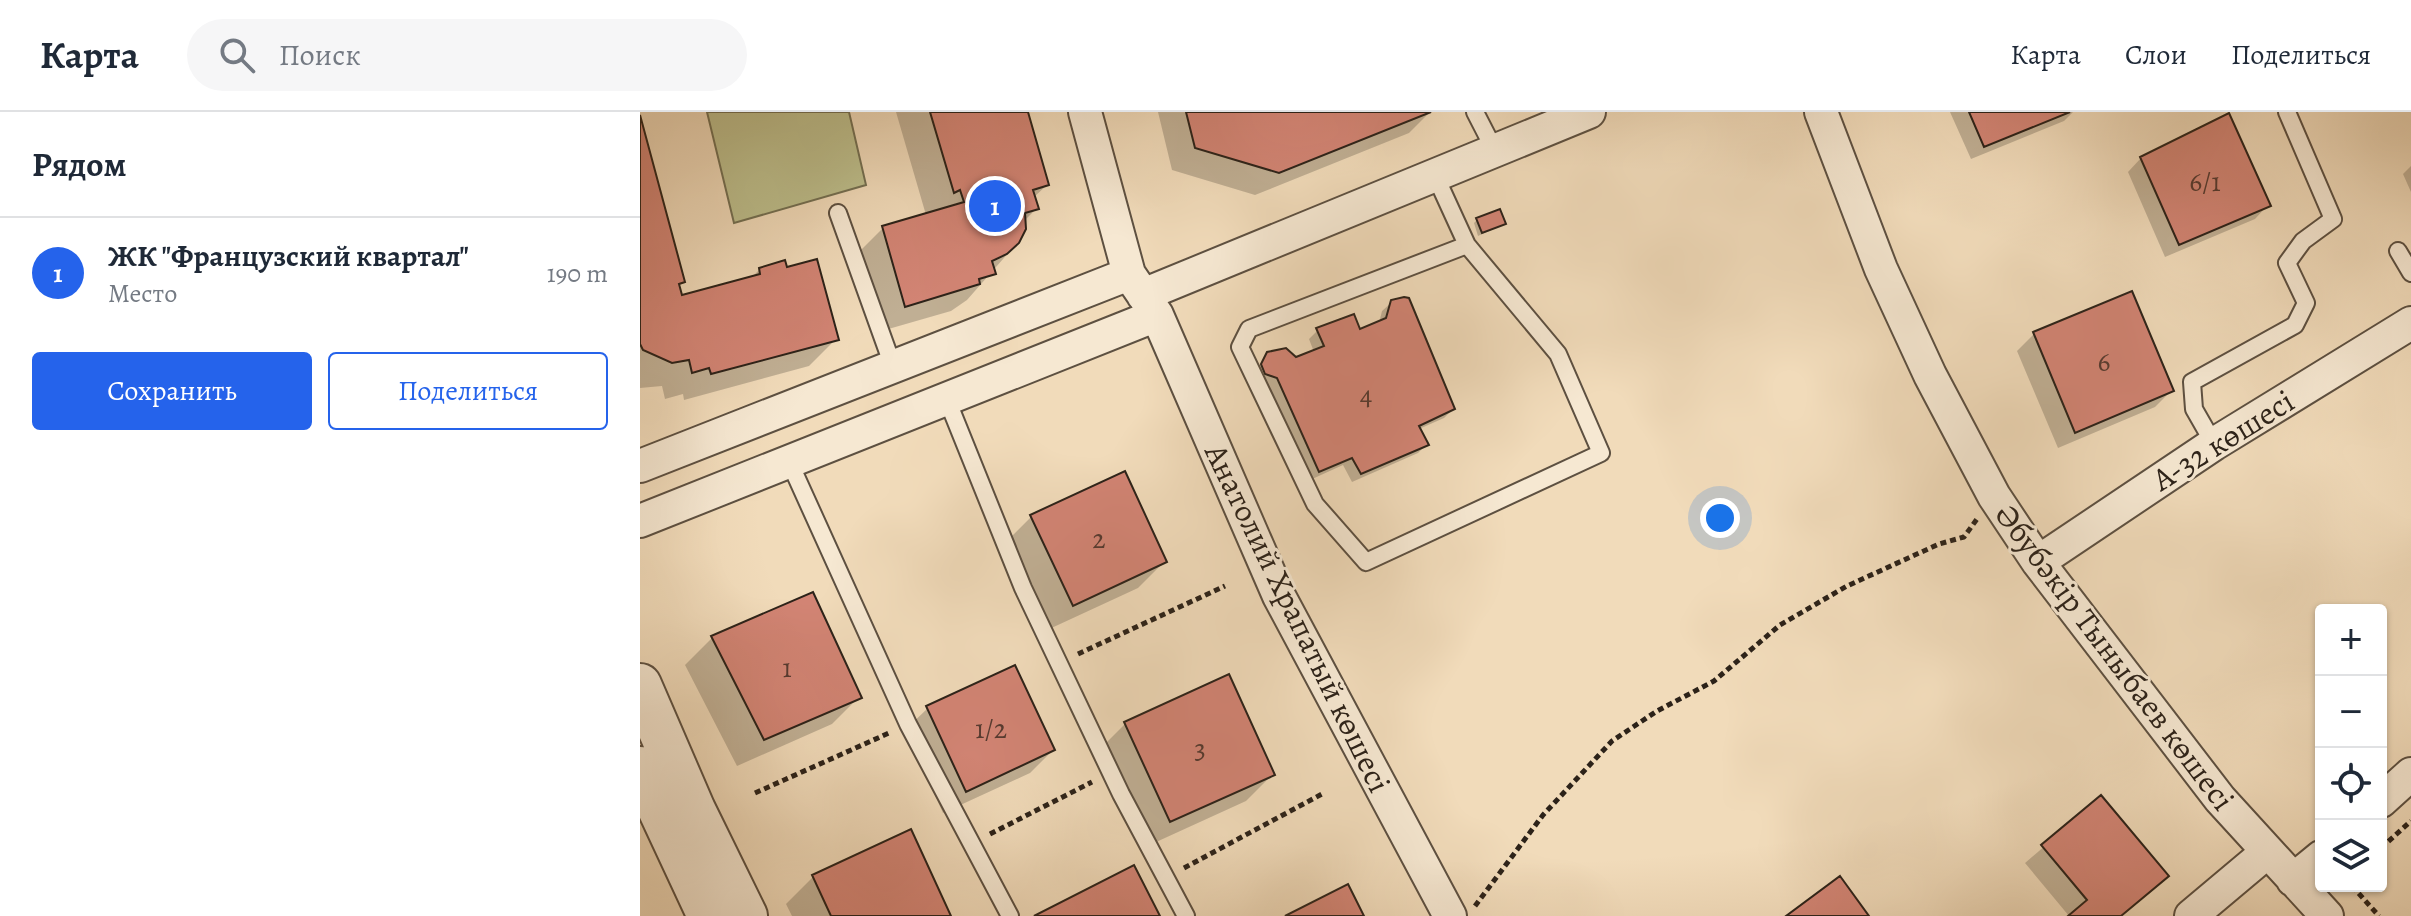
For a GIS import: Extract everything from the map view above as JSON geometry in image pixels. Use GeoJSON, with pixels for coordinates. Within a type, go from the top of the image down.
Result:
{"type":"FeatureCollection","features":[{"type":"Feature","properties":{"kind":"street","name":"Анатолий Храпатый көшесі"},"geometry":{"type":"LineString","coordinates":[[1085,112],[1143,295],[1279,596],[1450,916]]}},
{"type":"Feature","properties":{"kind":"street"},"geometry":{"type":"LineString","coordinates":[[640,521],[946,397],[1143,295],[1589,112]]}},
{"type":"Feature","properties":{"kind":"street","name":"Әбубәкір Тыныбаев көшесі"},"geometry":{"type":"LineString","coordinates":[[1821,112],[1881,269],[1930,375],[1994,496],[2038,562],[2266,853],[2327,916]]}},
{"type":"Feature","properties":{"kind":"street"},"geometry":{"type":"LineString","coordinates":[[640,466],[894,369],[1143,295]]}},
{"type":"Feature","properties":{"kind":"street","name":"А-32 көшесі"},"geometry":{"type":"LineString","coordinates":[[2038,562],[2214,444],[2411,323]]}},
{"type":"Feature","properties":{"kind":"street"},"geometry":{"type":"LineString","coordinates":[[640,685],[746,916]]}},
{"type":"Feature","properties":{"kind":"street"},"geometry":{"type":"LineString","coordinates":[[640,768],[709,916]]}},
{"type":"Feature","properties":{"kind":"street"},"geometry":{"type":"LineString","coordinates":[[2387,796],[2411,774]]}},
{"type":"Feature","properties":{"kind":"street"},"geometry":{"type":"LineString","coordinates":[[2191,916],[2266,853]]}},
{"type":"Feature","properties":{"kind":"street"},"geometry":{"type":"LineString","coordinates":[[2293,880],[2315,862]]}},
{"type":"Feature","properties":{"kind":"lane"},"geometry":{"type":"LineString","coordinates":[[1475,112],[1495,151]]}},
{"type":"Feature","properties":{"kind":"lane"},"geometry":{"type":"LineString","coordinates":[[2214,444],[2194,409],[2192,382],[2295,325],[2306,303],[2287,263],[2303,241],[2333,219],[2287,112]]}},
{"type":"Feature","properties":{"kind":"lane"},"geometry":{"type":"LineString","coordinates":[[1435,175],[1467,245],[1558,354],[1601,453],[1366,562],[1315,504],[1240,347],[1249,329],[1467,245]]}},
{"type":"Feature","properties":{"kind":"lane"},"geometry":{"type":"LineString","coordinates":[[838,213],[894,369]]}},
{"type":"Feature","properties":{"kind":"lane"},"geometry":{"type":"LineString","coordinates":[[2398,251],[2411,273]]}},
{"type":"Feature","properties":{"kind":"lane"},"geometry":{"type":"LineString","coordinates":[[946,397],[1023,588],[1111,773],[1186,916]]}},
{"type":"Feature","properties":{"kind":"lane"},"geometry":{"type":"LineString","coordinates":[[789,461],[908,724],[1010,916]]}},
{"type":"Feature","properties":{"kind":"path"},"geometry":{"type":"LineString","coordinates":[[1468,916],[1543,815],[1612,741],[1657,711],[1714,681],[1793,617],[1847,586],[1939,544],[1964,537],[1994,496]]}},
{"type":"Feature","properties":{"kind":"path"},"geometry":{"type":"LineString","coordinates":[[1059,663],[1225,586]]}},
{"type":"Feature","properties":{"kind":"path"},"geometry":{"type":"LineString","coordinates":[[755,793],[908,724]]}},
{"type":"Feature","properties":{"kind":"path"},"geometry":{"type":"LineString","coordinates":[[971,843],[1111,773]]}},
{"type":"Feature","properties":{"kind":"path"},"geometry":{"type":"LineString","coordinates":[[1166,878],[1322,794]]}},
{"type":"Feature","properties":{"kind":"path"},"geometry":{"type":"LineString","coordinates":[[2387,843],[2411,821]]}},
{"type":"Feature","properties":{"kind":"path"},"geometry":{"type":"LineString","coordinates":[[2357,892],[2379,916]]}},
{"type":"Feature","properties":{"kind":"green space"},"geometry":{"type":"Polygon","coordinates":[[[707,112],[849,112],[866,185],[734,223],[707,112]]]}},
{"type":"Feature","properties":{"kind":"building"},"geometry":{"type":"Polygon","coordinates":[[[930,112],[1028,112],[1049,185],[1033,190],[1039,209],[1025,213],[1026,229],[1019,243],[1007,254],[992,261],[996,274],[979,279],[980,284],[905,307],[882,226],[964,202],[960,190],[954,193],[930,112]]]}},
{"type":"Feature","properties":{"kind":"building"},"geometry":{"type":"Polygon","coordinates":[[[1186,112],[1431,112],[1279,173],[1195,148],[1186,112]]]}},
{"type":"Feature","properties":{"kind":"building"},"geometry":{"type":"Polygon","coordinates":[[[1969,112],[2070,112],[1984,147],[1969,112]]]}},
{"type":"Feature","properties":{"kind":"building"},"geometry":{"type":"Polygon","coordinates":[[[2229,113],[2271,206],[2179,245],[2140,157],[2229,113]]]}},
{"type":"Feature","properties":{"kind":"building"},"geometry":{"type":"Polygon","coordinates":[[[640,115],[685,282],[679,284],[682,295],[760,274],[759,268],[785,260],[787,267],[817,259],[839,340],[711,374],[709,368],[692,373],[689,360],[672,363],[643,350],[640,344],[640,115]]]}},
{"type":"Feature","properties":{"kind":"building"},"geometry":{"type":"Polygon","coordinates":[[[1500,209],[1506,224],[1482,233],[1476,218],[1500,209]]]}},
{"type":"Feature","properties":{"kind":"building"},"geometry":{"type":"Polygon","coordinates":[[[2132,291],[2174,391],[2075,433],[2033,332],[2132,291]]]}},
{"type":"Feature","properties":{"kind":"building"},"geometry":{"type":"Polygon","coordinates":[[[1409,298],[1455,409],[1419,426],[1429,445],[1361,474],[1352,458],[1319,472],[1277,378],[1265,374],[1261,364],[1267,352],[1286,348],[1296,357],[1324,346],[1316,328],[1354,314],[1360,329],[1386,318],[1391,300],[1409,298]]]}},
{"type":"Feature","properties":{"kind":"building"},"geometry":{"type":"Polygon","coordinates":[[[1125,471],[1167,562],[1073,606],[1030,515],[1125,471]]]}},
{"type":"Feature","properties":{"kind":"building"},"geometry":{"type":"Polygon","coordinates":[[[813,592],[862,698],[764,740],[711,636],[813,592]]]}},
{"type":"Feature","properties":{"kind":"building"},"geometry":{"type":"Polygon","coordinates":[[[1015,665],[1055,750],[966,792],[926,706],[1015,665]]]}},
{"type":"Feature","properties":{"kind":"building"},"geometry":{"type":"Polygon","coordinates":[[[1229,674],[1275,775],[1170,822],[1124,722],[1229,674]]]}},
{"type":"Feature","properties":{"kind":"building"},"geometry":{"type":"Polygon","coordinates":[[[2101,795],[2169,876],[2121,916],[2068,916],[2087,900],[2041,845],[2101,795]]]}},
{"type":"Feature","properties":{"kind":"building"},"geometry":{"type":"Polygon","coordinates":[[[911,829],[951,916],[831,916],[812,875],[911,829]]]}},
{"type":"Feature","properties":{"kind":"building"},"geometry":{"type":"Polygon","coordinates":[[[1134,865],[1160,916],[1034,916],[1134,865]]]}},
{"type":"Feature","properties":{"kind":"building"},"geometry":{"type":"Polygon","coordinates":[[[1840,876],[1869,916],[1786,916],[1840,876]]]}},
{"type":"Feature","properties":{"kind":"building"},"geometry":{"type":"Polygon","coordinates":[[[1348,884],[1364,916],[1285,916],[1348,884]]]}},
{"type":"Feature","properties":{"kind":"place","name":"ЖК \"Французский квартал\""},"geometry":{"type":"Point","coordinates":[995,206]}}]}
